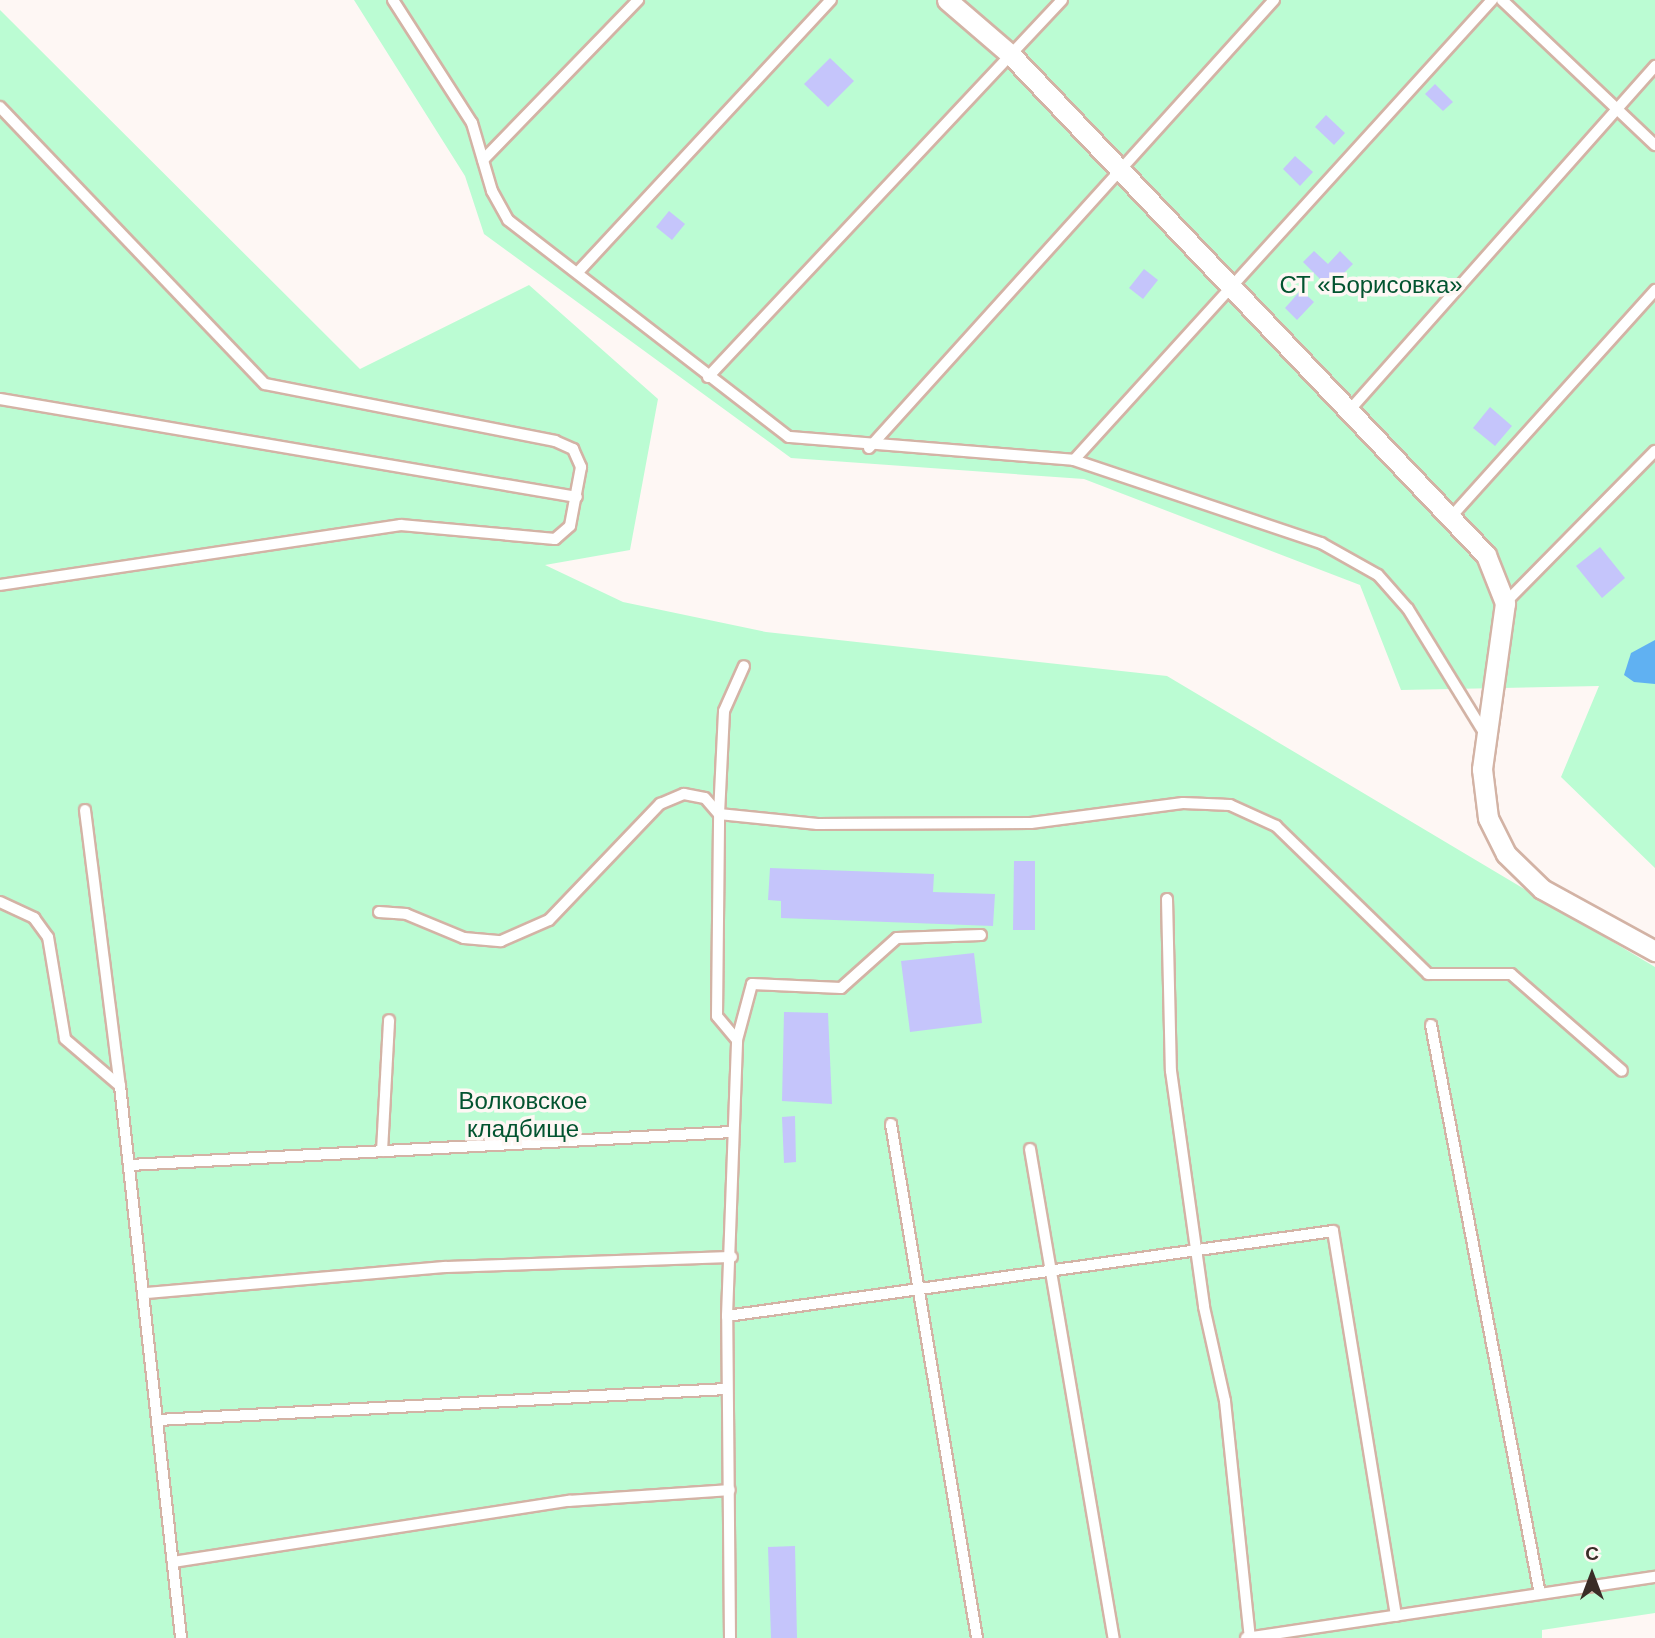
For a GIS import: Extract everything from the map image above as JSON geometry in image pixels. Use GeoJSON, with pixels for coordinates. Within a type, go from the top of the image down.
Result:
{"type":"FeatureCollection","features":[{"type":"Feature","properties":{"kind":"street"},"geometry":{"type":"LineString","coordinates":[[947,0],[1011,55],[1231,292],[1486,555],[1505,603],[1485,735],[1488,818],[1506,853],[1542,889],[1655,951]]}},
{"type":"Feature","properties":{"kind":"lane"},"geometry":{"type":"LineString","coordinates":[[394,0],[472,123],[483,160],[508,220],[579,271],[708,377],[789,437],[869,448],[1074,460],[1238,510],[1321,542],[1378,575],[1408,609],[1485,735]]}},
{"type":"Feature","properties":{"kind":"lane"},"geometry":{"type":"LineString","coordinates":[[483,160],[638,0]]}},
{"type":"Feature","properties":{"kind":"lane"},"geometry":{"type":"LineString","coordinates":[[579,271],[831,0]]}},
{"type":"Feature","properties":{"kind":"lane"},"geometry":{"type":"LineString","coordinates":[[708,377],[1062,0]]}},
{"type":"Feature","properties":{"kind":"lane"},"geometry":{"type":"LineString","coordinates":[[869,448],[1122,175],[1274,0]]}},
{"type":"Feature","properties":{"kind":"lane"},"geometry":{"type":"LineString","coordinates":[[1074,460],[1231,292],[1492,0]]}},
{"type":"Feature","properties":{"kind":"lane"},"geometry":{"type":"LineString","coordinates":[[1502,0],[1655,145]]}},
{"type":"Feature","properties":{"kind":"lane"},"geometry":{"type":"LineString","coordinates":[[1349,412],[1655,66]]}},
{"type":"Feature","properties":{"kind":"lane"},"geometry":{"type":"LineString","coordinates":[[0,107],[265,384],[555,440],[573,449],[581,467],[570,526],[555,539],[401,525],[0,585]]}},
{"type":"Feature","properties":{"kind":"lane"},"geometry":{"type":"LineString","coordinates":[[1449,518],[1655,290]]}},
{"type":"Feature","properties":{"kind":"lane"},"geometry":{"type":"LineString","coordinates":[[0,399],[577,497]]}},
{"type":"Feature","properties":{"kind":"lane"},"geometry":{"type":"LineString","coordinates":[[1505,603],[1655,451]]}},
{"type":"Feature","properties":{"kind":"lane"},"geometry":{"type":"LineString","coordinates":[[737,1040],[717,1016],[719,814],[724,711],[744,667]]}},
{"type":"Feature","properties":{"kind":"lane"},"geometry":{"type":"LineString","coordinates":[[379,912],[406,914],[464,938],[501,941],[549,920],[660,804],[684,794],[705,798],[719,814],[817,824],[1031,823],[1183,803],[1230,805],[1276,826],[1428,974],[1511,974],[1622,1071]]}},
{"type":"Feature","properties":{"kind":"lane"},"geometry":{"type":"LineString","coordinates":[[85,810],[146,1293],[181,1638]]}},
{"type":"Feature","properties":{"kind":"lane"},"geometry":{"type":"LineString","coordinates":[[1167,899],[1171,1072],[1196,1252],[1225,1401],[1248,1638],[1655,1577]]}},
{"type":"Feature","properties":{"kind":"lane"},"geometry":{"type":"LineString","coordinates":[[0,902],[34,918],[48,937],[65,1039],[120,1086]]}},
{"type":"Feature","properties":{"kind":"lane"},"geometry":{"type":"LineString","coordinates":[[730,1638],[727,1316],[732,1257],[732,1132],[737,1040],[752,984],[841,988],[897,937],[981,935]]}},
{"type":"Feature","properties":{"kind":"lane"},"geometry":{"type":"LineString","coordinates":[[382,1151],[389,1020]]}},
{"type":"Feature","properties":{"kind":"lane"},"geometry":{"type":"LineString","coordinates":[[1431,1024],[1540,1594]]}},
{"type":"Feature","properties":{"kind":"lane"},"geometry":{"type":"LineString","coordinates":[[891,1124],[977,1638]]}},
{"type":"Feature","properties":{"kind":"lane"},"geometry":{"type":"LineString","coordinates":[[130,1165],[732,1132]]}},
{"type":"Feature","properties":{"kind":"lane"},"geometry":{"type":"LineString","coordinates":[[1030,1149],[1114,1638]]}},
{"type":"Feature","properties":{"kind":"lane"},"geometry":{"type":"LineString","coordinates":[[727,1316],[1333,1231],[1396,1616]]}},
{"type":"Feature","properties":{"kind":"lane"},"geometry":{"type":"LineString","coordinates":[[146,1293],[445,1267],[732,1257]]}},
{"type":"Feature","properties":{"kind":"lane"},"geometry":{"type":"LineString","coordinates":[[158,1420],[727,1390]]}},
{"type":"Feature","properties":{"kind":"lane"},"geometry":{"type":"LineString","coordinates":[[173,1562],[569,1501],[730,1490]]}},
{"type":"Feature","properties":{"kind":"green space","name":"СТ «Борисовка»"},"geometry":{"type":"Polygon","coordinates":[[[354,0],[1655,0],[1655,868],[1561,777],[1599,686],[1401,690],[1360,585],[1084,479],[791,458],[484,234],[465,176],[354,0]]]}},
{"type":"Feature","properties":{"kind":"green space","name":"Волковское кладбище"},"geometry":{"type":"Polygon","coordinates":[[[0,10],[360,369],[529,285],[658,399],[630,550],[545,565],[623,602],[766,632],[1167,676],[1655,967],[1655,1613],[1542,1630],[1542,1638],[0,1638],[0,10]]]}},
{"type":"Feature","properties":{"kind":"water"},"geometry":{"type":"Polygon","coordinates":[[[1655,640],[1655,684],[1634,682],[1624,675],[1631,653],[1655,640]]]}},
{"type":"Feature","properties":{"kind":"building"},"geometry":{"type":"Polygon","coordinates":[[[830,58],[854,81],[828,107],[804,84],[830,58]]]}},
{"type":"Feature","properties":{"kind":"building"},"geometry":{"type":"Polygon","coordinates":[[[1435,84],[1453,102],[1443,111],[1425,94],[1435,84]]]}},
{"type":"Feature","properties":{"kind":"building"},"geometry":{"type":"Polygon","coordinates":[[[1326,115],[1345,133],[1334,145],[1315,127],[1326,115]]]}},
{"type":"Feature","properties":{"kind":"building"},"geometry":{"type":"Polygon","coordinates":[[[1295,156],[1313,172],[1300,186],[1283,169],[1295,156]]]}},
{"type":"Feature","properties":{"kind":"building"},"geometry":{"type":"Polygon","coordinates":[[[669,211],[685,224],[672,240],[656,227],[669,211]]]}},
{"type":"Feature","properties":{"kind":"building"},"geometry":{"type":"Polygon","coordinates":[[[1314,251],[1328,264],[1340,251],[1353,264],[1329,288],[1303,262],[1314,251]]]}},
{"type":"Feature","properties":{"kind":"building"},"geometry":{"type":"Polygon","coordinates":[[[1144,269],[1158,280],[1143,299],[1129,288],[1144,269]]]}},
{"type":"Feature","properties":{"kind":"building"},"geometry":{"type":"Polygon","coordinates":[[[1301,290],[1314,302],[1297,320],[1285,308],[1301,290]]]}},
{"type":"Feature","properties":{"kind":"building"},"geometry":{"type":"Polygon","coordinates":[[[1490,407],[1512,426],[1495,446],[1473,428],[1490,407]]]}},
{"type":"Feature","properties":{"kind":"building"},"geometry":{"type":"Polygon","coordinates":[[[1600,547],[1625,578],[1602,598],[1576,566],[1600,547]]]}},
{"type":"Feature","properties":{"kind":"building"},"geometry":{"type":"Polygon","coordinates":[[[1014,861],[1035,861],[1035,930],[1013,930],[1014,861]]]}},
{"type":"Feature","properties":{"kind":"building"},"geometry":{"type":"Polygon","coordinates":[[[770,868],[934,874],[933,892],[995,894],[993,926],[781,918],[781,901],[768,900],[770,868]]]}},
{"type":"Feature","properties":{"kind":"building"},"geometry":{"type":"Polygon","coordinates":[[[974,953],[982,1023],[910,1032],[901,961],[974,953]]]}},
{"type":"Feature","properties":{"kind":"building"},"geometry":{"type":"Polygon","coordinates":[[[784,1012],[828,1013],[832,1104],[782,1101],[784,1012]]]}},
{"type":"Feature","properties":{"kind":"building"},"geometry":{"type":"Polygon","coordinates":[[[795,1116],[796,1162],[784,1163],[782,1117],[795,1116]]]}},
{"type":"Feature","properties":{"kind":"building"},"geometry":{"type":"Polygon","coordinates":[[[795,1546],[797,1638],[771,1638],[768,1547],[795,1546]]]}}]}
